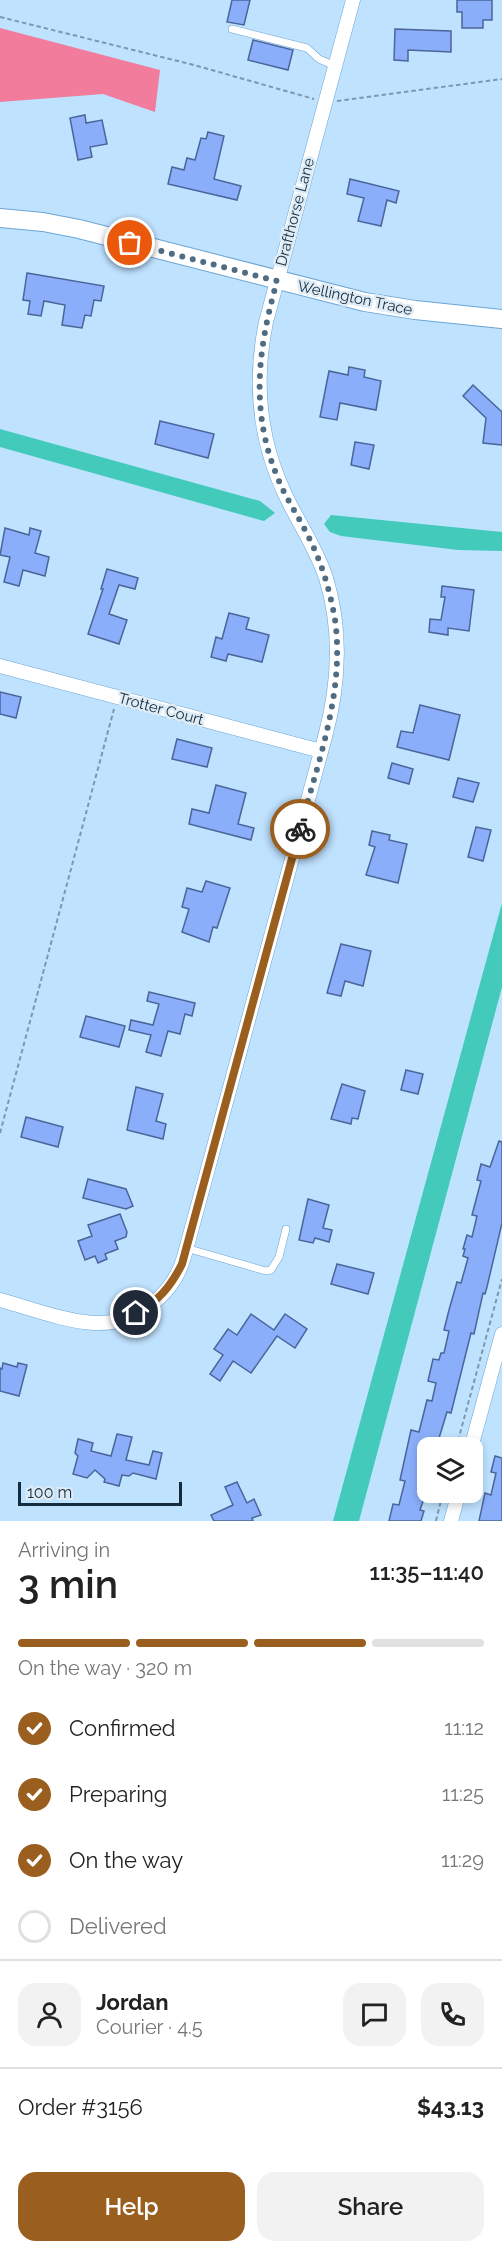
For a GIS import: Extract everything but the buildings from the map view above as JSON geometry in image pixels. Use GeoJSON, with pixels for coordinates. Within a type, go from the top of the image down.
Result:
{"type":"FeatureCollection","features":[{"type":"Feature","properties":{"kind":"street","name":"Drafthorse Lane"},"geometry":{"type":"LineString","coordinates":[[0,1300],[78,1321],[93,1323],[116,1321],[144,1310],[175,1278],[186,1248],[330,718],[338,651],[326,578],[315,551],[284,492],[273,464],[260,399],[262,341],[353,0]]}},
{"type":"Feature","properties":{"kind":"street","name":"Wellington Trace"},"geometry":{"type":"LineString","coordinates":[[0,218],[43,222],[79,229],[365,302],[414,310],[502,319]]}},
{"type":"Feature","properties":{"kind":"street","name":"Trotter Court"},"geometry":{"type":"LineString","coordinates":[[0,666],[321,751]]}},
{"type":"Feature","properties":{"kind":"street"},"geometry":{"type":"LineString","coordinates":[[474,1437],[502,1334]]}},
{"type":"Feature","properties":{"kind":"street"},"geometry":{"type":"LineString","coordinates":[[451,1521],[456,1503]]}},
{"type":"Feature","properties":{"kind":"lane"},"geometry":{"type":"LineString","coordinates":[[232,28],[307,48],[319,59],[335,66]]}},
{"type":"Feature","properties":{"kind":"lane"},"geometry":{"type":"LineString","coordinates":[[186,1248],[266,1271],[271,1270],[279,1257],[286,1229]]}},
{"type":"Feature","properties":{"kind":"path"},"geometry":{"type":"LineString","coordinates":[[0,17],[194,65],[325,102],[502,79]]}},
{"type":"Feature","properties":{"kind":"path"},"geometry":{"type":"LineString","coordinates":[[0,1133],[117,697]]}},
{"type":"Feature","properties":{"kind":"path"},"geometry":{"type":"LineString","coordinates":[[459,1437],[502,1279]]}},
{"type":"Feature","properties":{"kind":"path"},"geometry":{"type":"LineString","coordinates":[[436,1521],[440,1503]]}},
{"type":"Feature","properties":{"kind":"shaded area"},"geometry":{"type":"Polygon","coordinates":[[[0,28],[160,70],[155,112],[103,94],[0,102],[0,28]]]}},
{"type":"Feature","properties":{"kind":"shaded area"},"geometry":{"type":"Polygon","coordinates":[[[0,429],[260,501],[275,513],[264,521],[0,447],[0,429]]]}},
{"type":"Feature","properties":{"kind":"shaded area"},"geometry":{"type":"Polygon","coordinates":[[[331,515],[502,532],[502,551],[458,550],[341,536],[330,532],[324,524],[331,515]]]}},
{"type":"Feature","properties":{"kind":"shaded area"},"geometry":{"type":"Polygon","coordinates":[[[502,903],[502,987],[359,1521],[333,1521],[502,903]]]}},
{"type":"Feature","properties":{"kind":"way so far"},"geometry":{"type":"LineString","coordinates":[[130,243],[277,281],[262,341],[259,370],[262,418],[267,446],[284,492],[307,534],[326,578],[331,597],[338,651],[330,718],[300,829]]}},
{"type":"Feature","properties":{"kind":"route"},"geometry":{"type":"LineString","coordinates":[[136,1313],[144,1310],[167,1290],[182,1264],[300,829]]}}]}
